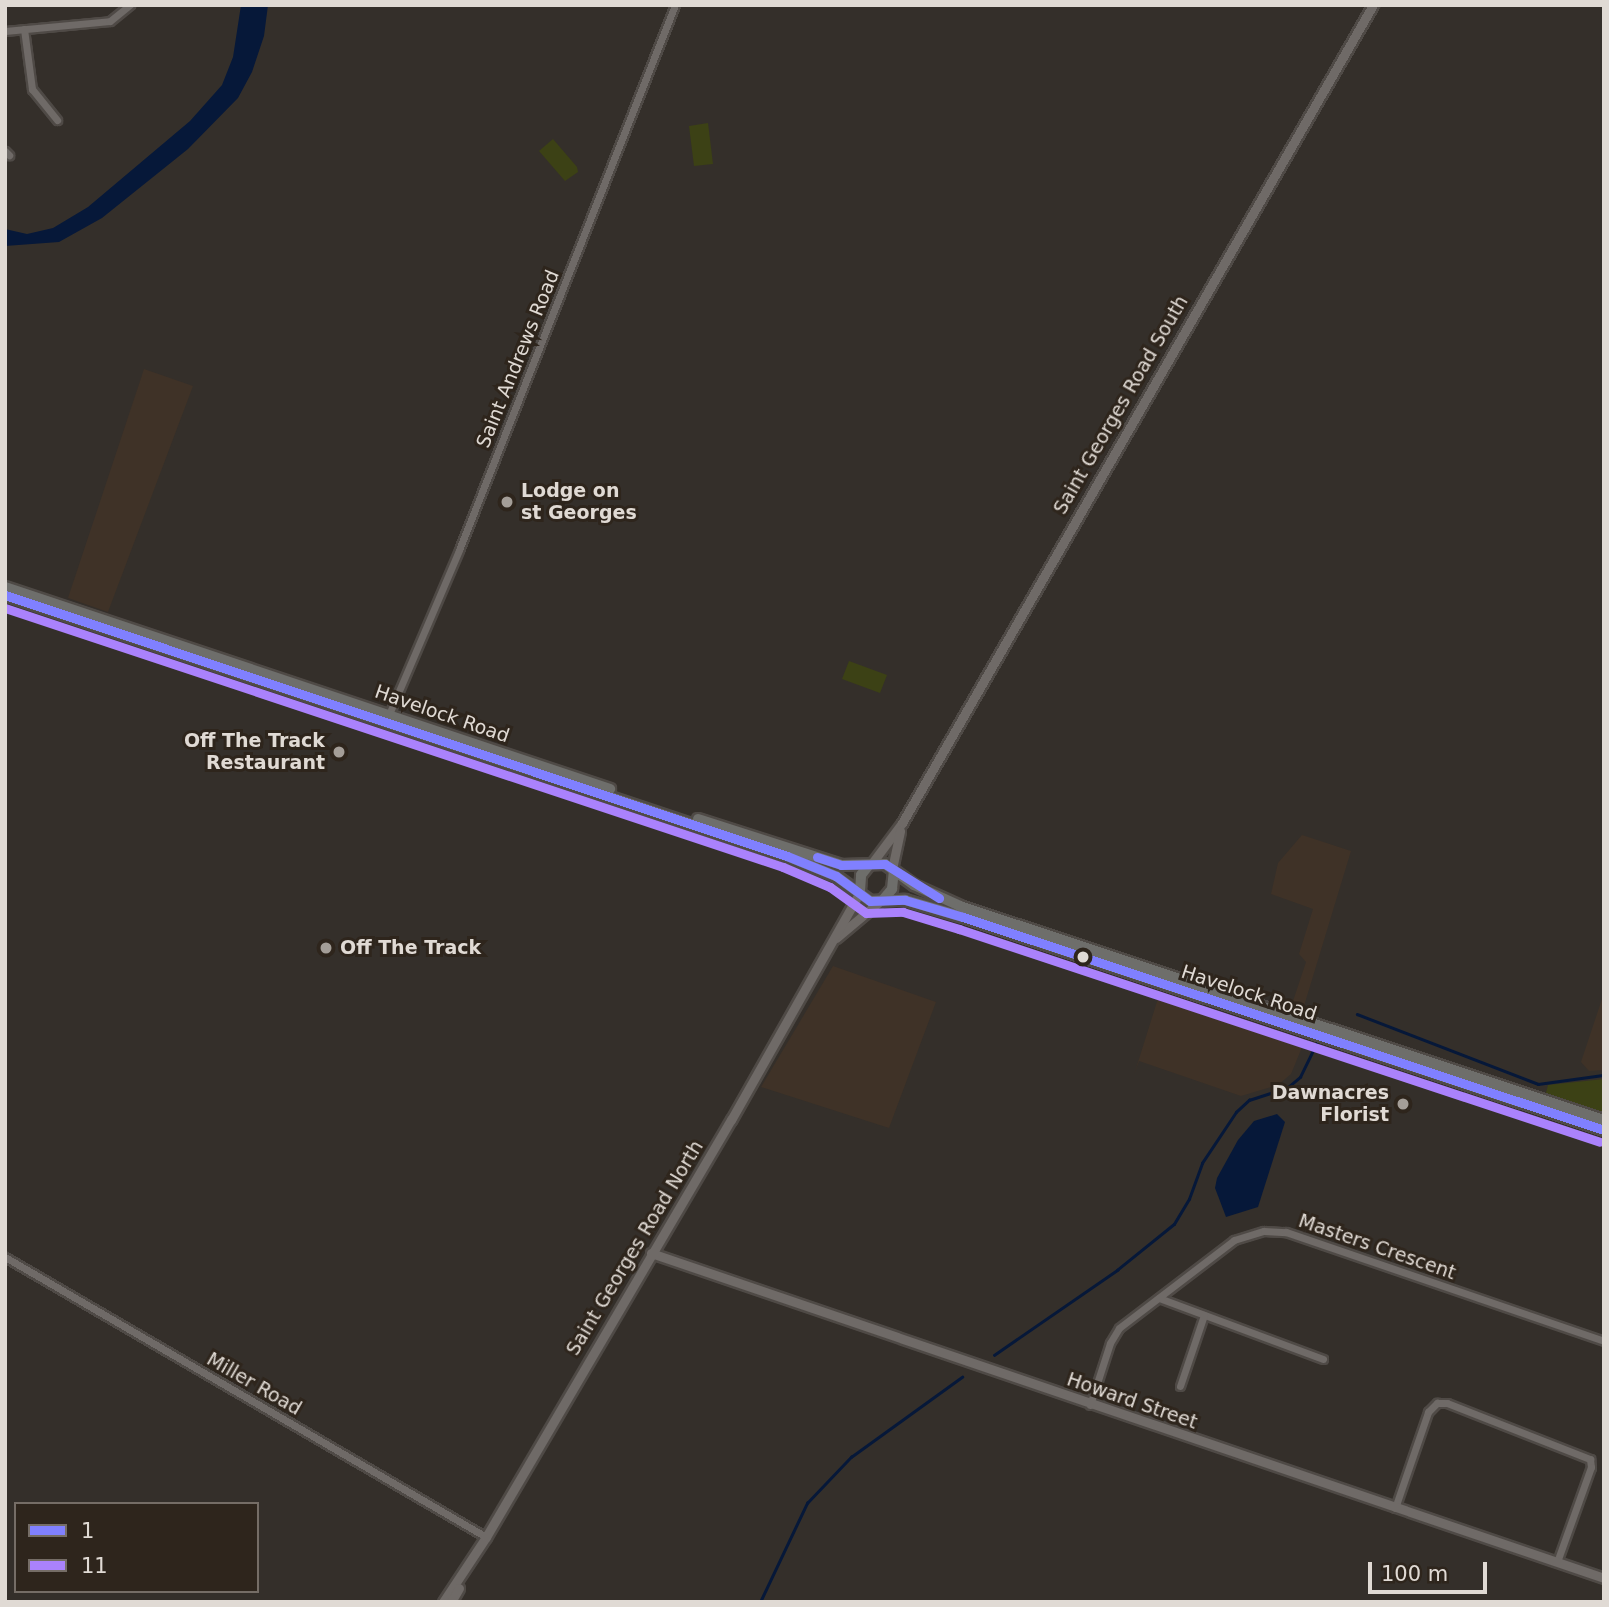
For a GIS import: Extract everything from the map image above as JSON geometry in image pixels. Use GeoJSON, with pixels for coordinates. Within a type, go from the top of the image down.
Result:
{"type":"FeatureCollection","features":[{"type":"Feature","properties":{"kind":"main road","name":"Havelock Road"},"geometry":{"type":"LineString","coordinates":[[5,587],[787,856],[836,876],[860,892]]}},
{"type":"Feature","properties":{"kind":"main road","name":"Havelock Road"},"geometry":{"type":"LineString","coordinates":[[5,595],[841,865],[871,864]]}},
{"type":"Feature","properties":{"kind":"main road"},"geometry":{"type":"LineString","coordinates":[[871,864],[884,864],[893,870],[892,889],[880,901],[870,901],[860,892],[861,875],[871,864]]}},
{"type":"Feature","properties":{"kind":"main road","name":"Havelock Road"},"geometry":{"type":"LineString","coordinates":[[893,870],[928,893],[960,906],[1604,1120]]}},
{"type":"Feature","properties":{"kind":"main road","name":"Havelock Road"},"geometry":{"type":"LineString","coordinates":[[880,901],[905,900],[963,917],[1604,1130]]}},
{"type":"Feature","properties":{"kind":"street"},"geometry":{"type":"LineString","coordinates":[[5,31],[110,21],[130,5]]}},
{"type":"Feature","properties":{"kind":"street","name":"Saint Andrews Road"},"geometry":{"type":"LineString","coordinates":[[387,718],[459,550],[675,5]]}},
{"type":"Feature","properties":{"kind":"street","name":"Saint Georges Road South"},"geometry":{"type":"LineString","coordinates":[[871,864],[902,823],[1373,5]]}},
{"type":"Feature","properties":{"kind":"street"},"geometry":{"type":"LineString","coordinates":[[24,29],[32,89],[57,120]]}},
{"type":"Feature","properties":{"kind":"street","name":"Saint Georges Road South"},"geometry":{"type":"LineString","coordinates":[[893,870],[902,823]]}},
{"type":"Feature","properties":{"kind":"street","name":"Saint Georges Road North"},"geometry":{"type":"LineString","coordinates":[[443,1602],[486,1538],[860,892]]}},
{"type":"Feature","properties":{"kind":"street","name":"Saint Georges Road North"},"geometry":{"type":"LineString","coordinates":[[834,940],[880,901]]}},
{"type":"Feature","properties":{"kind":"street","name":"Masters Crescent"},"geometry":{"type":"LineString","coordinates":[[1090,1405],[1110,1343],[1119,1328],[1234,1240],[1264,1231],[1286,1232],[1604,1341]]}},
{"type":"Feature","properties":{"kind":"street","name":"Howard Street"},"geometry":{"type":"LineString","coordinates":[[651,1253],[1090,1405],[1604,1578]]}},
{"type":"Feature","properties":{"kind":"street","name":"Miller Road"},"geometry":{"type":"LineString","coordinates":[[5,1257],[486,1538]]}},
{"type":"Feature","properties":{"kind":"street"},"geometry":{"type":"LineString","coordinates":[[1159,1298],[1323,1359]]}},
{"type":"Feature","properties":{"kind":"street"},"geometry":{"type":"LineString","coordinates":[[1180,1387],[1204,1315]]}},
{"type":"Feature","properties":{"kind":"street"},"geometry":{"type":"LineString","coordinates":[[1395,1508],[1428,1412],[1437,1403],[1447,1404],[1590,1459],[1591,1467],[1557,1562]]}},
{"type":"Feature","properties":{"kind":"street","name":"Saint Georges Road North"},"geometry":{"type":"LineString","coordinates":[[451,1602],[464,1573]]}},
{"type":"Feature","properties":{"kind":"shaded area"},"geometry":{"type":"Polygon","coordinates":[[[144,369],[193,386],[108,612],[68,598],[144,369]]]}},
{"type":"Feature","properties":{"kind":"shaded area"},"geometry":{"type":"Polygon","coordinates":[[[1302,835],[1351,851],[1304,1006],[1292,1004],[1306,962],[1299,954],[1313,909],[1271,894],[1278,863],[1302,835]]]}},
{"type":"Feature","properties":{"kind":"shaded area"},"geometry":{"type":"Polygon","coordinates":[[[833,966],[936,1002],[889,1128],[761,1087],[833,966]]]}},
{"type":"Feature","properties":{"kind":"shaded area"},"geometry":{"type":"Polygon","coordinates":[[[1160,992],[1305,1040],[1291,1074],[1278,1085],[1241,1096],[1139,1061],[1134,1075],[1160,992]]]}},
{"type":"Feature","properties":{"kind":"shaded area"},"geometry":{"type":"Polygon","coordinates":[[[1604,993],[1604,1070],[1589,1071],[1581,1062],[1604,993]]]}},
{"type":"Feature","properties":{"kind":"green space"},"geometry":{"type":"Polygon","coordinates":[[[708,123],[713,164],[694,166],[689,126],[708,123]]]}},
{"type":"Feature","properties":{"kind":"green space"},"geometry":{"type":"Polygon","coordinates":[[[553,139],[577,167],[578,172],[565,181],[539,151],[553,139]]]}},
{"type":"Feature","properties":{"kind":"green space"},"geometry":{"type":"Polygon","coordinates":[[[849,661],[887,675],[880,693],[842,679],[849,661]]]}},
{"type":"Feature","properties":{"kind":"green space"},"geometry":{"type":"Polygon","coordinates":[[[1604,1079],[1604,1113],[1546,1093],[1548,1085],[1604,1079]]]}},
{"type":"Feature","properties":{"kind":"water"},"geometry":{"type":"Polygon","coordinates":[[[241,5],[268,5],[264,36],[252,72],[238,98],[188,149],[102,218],[59,242],[5,246],[5,229],[27,234],[53,228],[88,207],[190,121],[222,85],[233,57],[241,5]]]}},
{"type":"Feature","properties":{"kind":"water"},"geometry":{"type":"Polygon","coordinates":[[[1277,1114],[1285,1122],[1258,1207],[1226,1217],[1215,1188],[1217,1178],[1238,1140],[1254,1121],[1277,1114]]]}},
{"type":"Feature","properties":{"kind":"waterway"},"geometry":{"type":"LineString","coordinates":[[1357,1014],[1538,1084],[1604,1075]]}},
{"type":"Feature","properties":{"kind":"waterway"},"geometry":{"type":"LineString","coordinates":[[994,1355],[1117,1270],[1174,1224],[1189,1199],[1202,1163],[1236,1112],[1249,1100],[1287,1088],[1300,1077],[1316,1044]]}},
{"type":"Feature","properties":{"kind":"waterway"},"geometry":{"type":"LineString","coordinates":[[760,1602],[807,1503],[851,1457],[962,1377]]}},
{"type":"Feature","properties":{"kind":"transit line","name":"1"},"geometry":{"type":"LineString","coordinates":[[5,595],[787,856],[836,876],[870,901],[905,900],[963,917],[1604,1130]]}},
{"type":"Feature","properties":{"kind":"transit line","name":"11"},"geometry":{"type":"LineString","coordinates":[[5,608],[783,867],[830,887],[866,913],[903,912],[959,929],[1600,1142]]}},
{"type":"Feature","properties":{"kind":"transit line","name":"1"},"geometry":{"type":"LineString","coordinates":[[817,857],[841,865],[885,864],[939,898]]}},
{"type":"Feature","properties":{"kind":"place","name":"Lodge on st Georges"},"geometry":{"type":"Point","coordinates":[507,502]}},
{"type":"Feature","properties":{"kind":"place","name":"Off The Track Restaurant"},"geometry":{"type":"Point","coordinates":[339,752]}},
{"type":"Feature","properties":{"kind":"place","name":"Off The Track"},"geometry":{"type":"Point","coordinates":[326,948]}},
{"type":"Feature","properties":{"kind":"place","name":"Dawnacres Florist"},"geometry":{"type":"Point","coordinates":[1403,1104]}}]}
